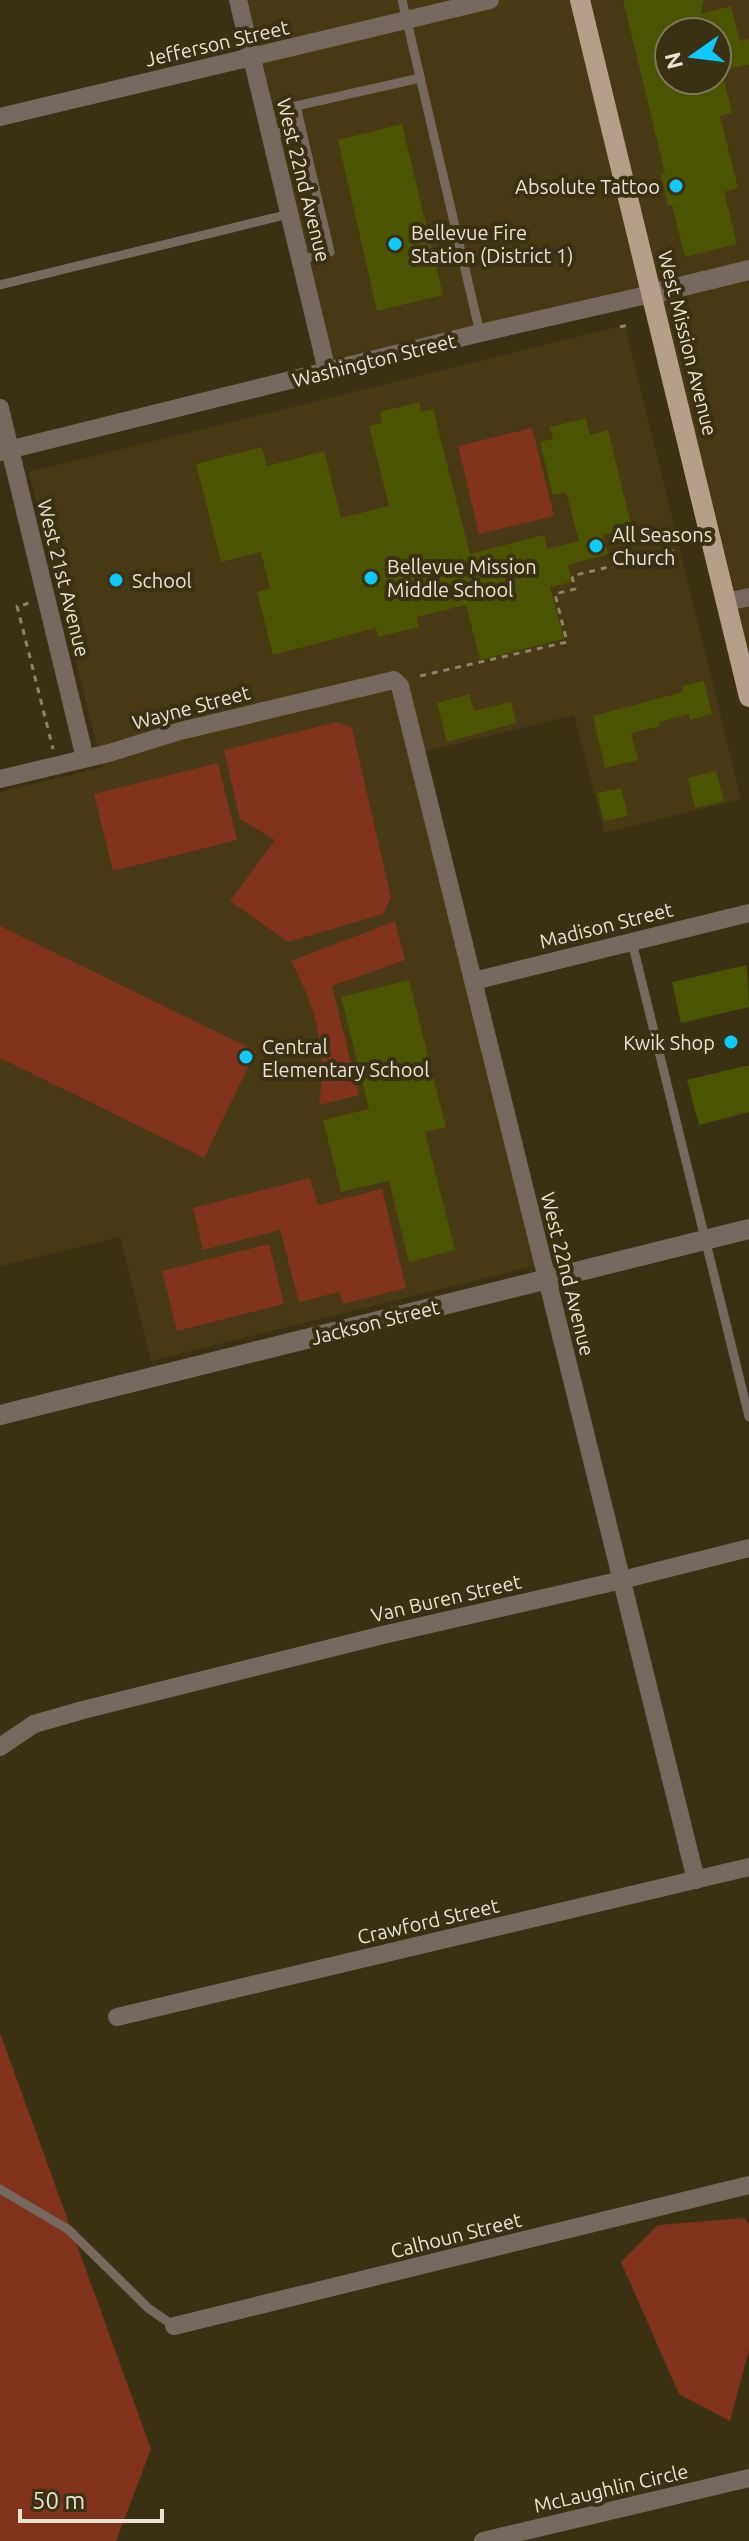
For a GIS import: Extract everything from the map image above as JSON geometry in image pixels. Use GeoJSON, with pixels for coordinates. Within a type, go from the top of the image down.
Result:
{"type":"FeatureCollection","features":[{"type":"Feature","properties":{"kind":"main road","name":"West Mission Avenue"},"geometry":{"type":"LineString","coordinates":[[580,0],[749,697]]}},
{"type":"Feature","properties":{"kind":"street","name":"West 22nd Avenue"},"geometry":{"type":"LineString","coordinates":[[238,0],[327,371]]}},
{"type":"Feature","properties":{"kind":"street","name":"Jefferson Street"},"geometry":{"type":"LineString","coordinates":[[0,117],[490,0]]}},
{"type":"Feature","properties":{"kind":"street","name":"Washington Street"},"geometry":{"type":"LineString","coordinates":[[5,451],[749,270]]}},
{"type":"Feature","properties":{"kind":"street","name":"West 21st Avenue"},"geometry":{"type":"LineString","coordinates":[[0,408],[5,451],[85,758]]}},
{"type":"Feature","properties":{"kind":"street"},"geometry":{"type":"LineString","coordinates":[[726,602],[749,597]]}},
{"type":"Feature","properties":{"kind":"street","name":"West 22nd Avenue"},"geometry":{"type":"LineString","coordinates":[[394,680],[403,694],[696,1880]]}},
{"type":"Feature","properties":{"kind":"street","name":"Wayne Street"},"geometry":{"type":"LineString","coordinates":[[0,779],[180,731],[394,680]]}},
{"type":"Feature","properties":{"kind":"street","name":"Madison Street"},"geometry":{"type":"LineString","coordinates":[[474,981],[749,913]]}},
{"type":"Feature","properties":{"kind":"street","name":"Jackson Street"},"geometry":{"type":"LineString","coordinates":[[0,1415],[749,1229]]}},
{"type":"Feature","properties":{"kind":"street","name":"Van Buren Street"},"geometry":{"type":"LineString","coordinates":[[0,1747],[34,1724],[398,1631],[749,1548]]}},
{"type":"Feature","properties":{"kind":"street","name":"Crawford Street"},"geometry":{"type":"LineString","coordinates":[[117,2017],[749,1867]]}},
{"type":"Feature","properties":{"kind":"street","name":"Calhoun Street"},"geometry":{"type":"LineString","coordinates":[[174,2326],[749,2185]]}},
{"type":"Feature","properties":{"kind":"street","name":"McLaughlin Circle"},"geometry":{"type":"LineString","coordinates":[[483,2541],[749,2478]]}},
{"type":"Feature","properties":{"kind":"lane"},"geometry":{"type":"LineString","coordinates":[[402,0],[480,333]]}},
{"type":"Feature","properties":{"kind":"lane"},"geometry":{"type":"LineString","coordinates":[[300,260],[330,252],[296,106],[420,78]]}},
{"type":"Feature","properties":{"kind":"lane"},"geometry":{"type":"LineString","coordinates":[[270,135],[301,127]]}},
{"type":"Feature","properties":{"kind":"lane"},"geometry":{"type":"LineString","coordinates":[[0,285],[289,214]]}},
{"type":"Feature","properties":{"kind":"lane"},"geometry":{"type":"LineString","coordinates":[[632,942],[749,1417]]}},
{"type":"Feature","properties":{"kind":"lane"},"geometry":{"type":"LineString","coordinates":[[0,2189],[69,2230],[148,2308],[174,2326]]}},
{"type":"Feature","properties":{"kind":"path"},"geometry":{"type":"LineString","coordinates":[[681,313],[689,311]]}},
{"type":"Feature","properties":{"kind":"path"},"geometry":{"type":"LineString","coordinates":[[620,327],[628,325]]}},
{"type":"Feature","properties":{"kind":"path"},"geometry":{"type":"LineString","coordinates":[[420,676],[567,642],[555,594],[575,589],[572,576],[674,551]]}},
{"type":"Feature","properties":{"kind":"path"},"geometry":{"type":"LineString","coordinates":[[24,589],[27,604],[17,606],[57,765]]}},
{"type":"Feature","properties":{"kind":"shaded area"},"geometry":{"type":"Polygon","coordinates":[[[238,0],[749,0],[749,660],[651,294],[327,371],[238,0]]]}},
{"type":"Feature","properties":{"kind":"shaded area"},"geometry":{"type":"Polygon","coordinates":[[[625,325],[741,799],[604,833],[574,715],[419,753],[542,1264],[151,1361],[120,1237],[0,1266],[0,792],[102,767],[29,472],[625,325]]]}},
{"type":"Feature","properties":{"kind":"shaded area"},"geometry":{"type":"Polygon","coordinates":[[[532,428],[554,516],[479,534],[458,446],[532,428]]]}},
{"type":"Feature","properties":{"kind":"shaded area"},"geometry":{"type":"Polygon","coordinates":[[[337,722],[352,728],[391,897],[383,914],[288,942],[230,901],[275,840],[240,819],[224,750],[337,722]]]}},
{"type":"Feature","properties":{"kind":"shaded area"},"geometry":{"type":"Polygon","coordinates":[[[218,763],[237,840],[113,871],[94,794],[218,763]]]}},
{"type":"Feature","properties":{"kind":"shaded area"},"geometry":{"type":"Polygon","coordinates":[[[395,921],[405,960],[332,986],[359,1095],[319,1105],[322,1066],[318,1030],[291,961],[395,921]]]}},
{"type":"Feature","properties":{"kind":"shaded area"},"geometry":{"type":"Polygon","coordinates":[[[0,926],[256,1051],[204,1158],[0,1058],[0,926]]]}},
{"type":"Feature","properties":{"kind":"shaded area"},"geometry":{"type":"Polygon","coordinates":[[[310,1178],[318,1205],[382,1189],[406,1288],[343,1304],[339,1292],[299,1302],[280,1230],[203,1250],[193,1208],[310,1178]]]}},
{"type":"Feature","properties":{"kind":"shaded area"},"geometry":{"type":"Polygon","coordinates":[[[269,1244],[284,1304],[177,1331],[162,1271],[269,1244]]]}},
{"type":"Feature","properties":{"kind":"shaded area"},"geometry":{"type":"Polygon","coordinates":[[[0,2033],[151,2449],[116,2541],[0,2541],[0,2033]]]}},
{"type":"Feature","properties":{"kind":"shaded area"},"geometry":{"type":"Polygon","coordinates":[[[744,2218],[749,2225],[749,2350],[730,2421],[679,2394],[621,2262],[658,2225],[744,2218]]]}},
{"type":"Feature","properties":{"kind":"building"},"geometry":{"type":"Polygon","coordinates":[[[623,0],[704,0],[701,14],[731,6],[740,41],[749,39],[749,64],[733,68],[733,16],[653,16],[653,96],[728,96],[732,113],[720,116],[738,188],[724,192],[737,244],[685,257],[672,205],[668,206],[661,174],[665,173],[623,0]]]}},
{"type":"Feature","properties":{"kind":"building"},"geometry":{"type":"Polygon","coordinates":[[[402,124],[443,295],[377,311],[338,140],[402,124]]]}},
{"type":"Feature","properties":{"kind":"building","name":"Bellevue Mission Middle School"},"geometry":{"type":"Polygon","coordinates":[[[419,402],[421,412],[433,409],[470,554],[544,535],[547,549],[579,541],[566,492],[553,495],[540,442],[553,439],[550,427],[586,418],[590,435],[608,430],[632,528],[603,535],[608,554],[568,565],[572,582],[550,587],[564,639],[480,660],[466,605],[416,617],[419,627],[378,637],[376,628],[273,655],[257,592],[270,589],[261,552],[221,562],[196,464],[262,447],[267,466],[324,451],[341,518],[389,506],[369,426],[382,423],[380,412],[419,402]]]}},
{"type":"Feature","properties":{"kind":"building"},"geometry":{"type":"Polygon","coordinates":[[[704,681],[712,714],[690,720],[689,714],[631,733],[638,760],[605,768],[593,716],[683,692],[682,686],[704,681]]]}},
{"type":"Feature","properties":{"kind":"building"},"geometry":{"type":"Polygon","coordinates":[[[469,694],[474,711],[511,702],[516,723],[447,742],[437,703],[469,694]]]}},
{"type":"Feature","properties":{"kind":"building"},"geometry":{"type":"Polygon","coordinates":[[[716,771],[724,801],[695,808],[688,778],[716,771]]]}},
{"type":"Feature","properties":{"kind":"building"},"geometry":{"type":"Polygon","coordinates":[[[621,788],[628,816],[604,821],[597,793],[621,788]]]}},
{"type":"Feature","properties":{"kind":"building"},"geometry":{"type":"Polygon","coordinates":[[[747,965],[749,1007],[681,1023],[672,982],[747,965]]]}},
{"type":"Feature","properties":{"kind":"building","name":"Central Elementary School"},"geometry":{"type":"Polygon","coordinates":[[[409,980],[446,1127],[425,1132],[455,1250],[409,1262],[389,1181],[341,1192],[323,1120],[369,1109],[341,997],[409,980]]]}},
{"type":"Feature","properties":{"kind":"building"},"geometry":{"type":"Polygon","coordinates":[[[749,1065],[749,1112],[699,1125],[687,1080],[749,1065]]]}},
{"type":"Feature","properties":{"kind":"place","name":"Absolute Tattoo"},"geometry":{"type":"Point","coordinates":[676,186]}},
{"type":"Feature","properties":{"kind":"place","name":"Bellevue Fire Station (District 1)"},"geometry":{"type":"Point","coordinates":[395,244]}},
{"type":"Feature","properties":{"kind":"place","name":"All Seasons Church"},"geometry":{"type":"Point","coordinates":[596,546]}},
{"type":"Feature","properties":{"kind":"place","name":"Bellevue Mission Middle School"},"geometry":{"type":"Point","coordinates":[371,578]}},
{"type":"Feature","properties":{"kind":"place","name":"School"},"geometry":{"type":"Point","coordinates":[116,580]}},
{"type":"Feature","properties":{"kind":"place","name":"Kwik Shop"},"geometry":{"type":"Point","coordinates":[731,1042]}},
{"type":"Feature","properties":{"kind":"place","name":"Central Elementary School"},"geometry":{"type":"Point","coordinates":[246,1057]}}]}
